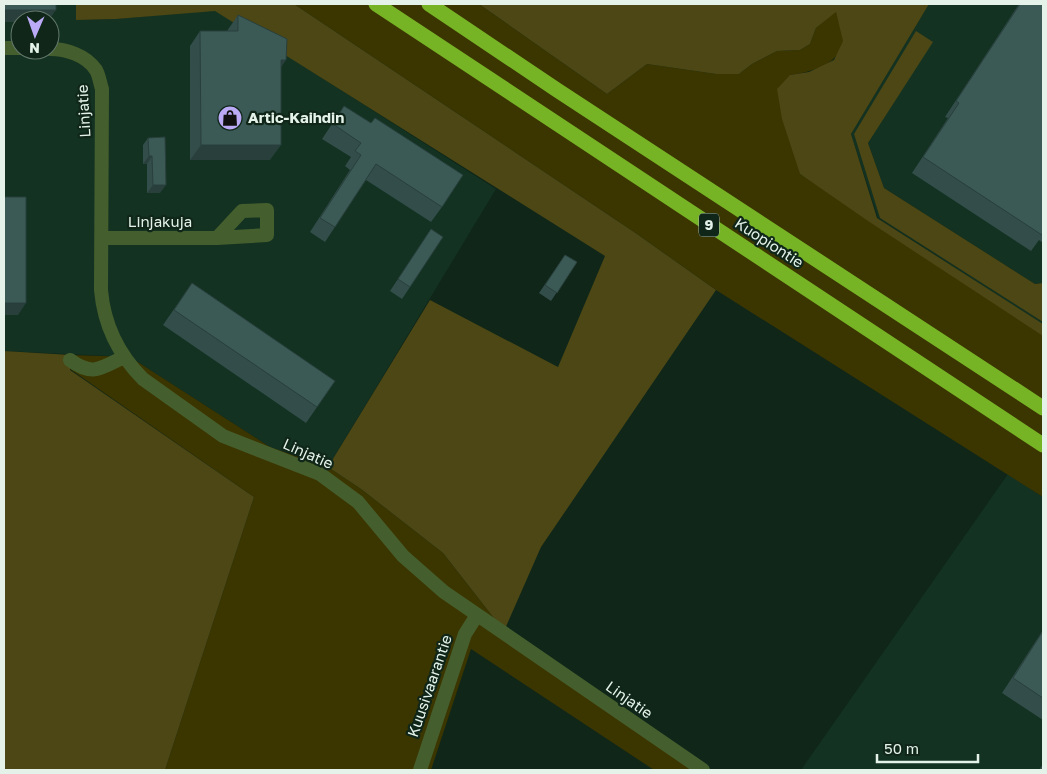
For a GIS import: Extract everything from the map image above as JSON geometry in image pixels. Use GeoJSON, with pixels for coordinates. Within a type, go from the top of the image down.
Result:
{"type":"FeatureCollection","features":[{"type":"Feature","properties":{"kind":"highway","name":"Kuopiontie"},"geometry":{"type":"LineString","coordinates":[[376,4],[1043,445]]}},
{"type":"Feature","properties":{"kind":"highway","name":"Kuopiontie"},"geometry":{"type":"LineString","coordinates":[[429,4],[1043,408]]}},
{"type":"Feature","properties":{"kind":"street","name":"Linjatie"},"geometry":{"type":"LineString","coordinates":[[60,49],[85,58],[96,71],[102,89],[102,304],[109,329],[124,357],[143,379],[223,436],[320,474],[358,502],[403,556],[444,592],[703,770]]}},
{"type":"Feature","properties":{"kind":"street","name":"Linjakuja"},"geometry":{"type":"LineString","coordinates":[[102,238],[217,238]]}},
{"type":"Feature","properties":{"kind":"street"},"geometry":{"type":"LineString","coordinates":[[70,360],[85,369],[93,370],[102,368],[124,357]]}},
{"type":"Feature","properties":{"kind":"street","name":"Kuusivaarantie"},"geometry":{"type":"LineString","coordinates":[[420,770],[465,634],[477,615]]}},
{"type":"Feature","properties":{"kind":"shaded area"},"geometry":{"type":"Polygon","coordinates":[[[4,4],[76,4],[76,20],[116,19],[215,10],[496,189],[328,467],[270,447],[130,357],[4,351],[4,4]]]}},
{"type":"Feature","properties":{"kind":"shaded area"},"geometry":{"type":"Polygon","coordinates":[[[76,4],[294,4],[637,234],[716,290],[541,547],[504,631],[443,553],[361,489],[328,467],[430,300],[558,367],[605,256],[215,11],[116,19],[76,20],[76,4]]]}},
{"type":"Feature","properties":{"kind":"shaded area"},"geometry":{"type":"Polygon","coordinates":[[[294,4],[479,4],[607,94],[647,64],[716,74],[739,74],[752,64],[777,51],[800,50],[810,44],[816,28],[836,11],[843,42],[835,57],[814,70],[790,75],[800,174],[1043,334],[1043,497],[716,290],[637,234],[294,4]]]}},
{"type":"Feature","properties":{"kind":"shaded area"},"geometry":{"type":"Polygon","coordinates":[[[479,4],[929,4],[851,134],[877,218],[1043,324],[1043,336],[800,174],[782,119],[777,89],[790,75],[809,72],[834,60],[843,41],[836,12],[816,28],[810,44],[800,50],[777,51],[752,64],[739,74],[716,74],[647,64],[607,94],[479,4]]]}},
{"type":"Feature","properties":{"kind":"shaded area"},"geometry":{"type":"Polygon","coordinates":[[[929,4],[1043,4],[1043,283],[1035,284],[884,188],[868,143],[932,41],[854,134],[880,218],[1043,322],[1043,324],[878,218],[851,134],[929,4]]]}},
{"type":"Feature","properties":{"kind":"shaded area"},"geometry":{"type":"Polygon","coordinates":[[[916,31],[933,42],[868,143],[884,188],[1035,284],[1043,283],[1043,322],[880,218],[854,134],[916,31]]]}},
{"type":"Feature","properties":{"kind":"shaded area"},"geometry":{"type":"Polygon","coordinates":[[[4,351],[71,355],[70,370],[254,497],[165,770],[4,770],[4,351]]]}},
{"type":"Feature","properties":{"kind":"shaded area"},"geometry":{"type":"Polygon","coordinates":[[[71,355],[130,357],[270,447],[328,467],[361,489],[443,553],[504,631],[709,770],[654,770],[471,649],[431,770],[165,770],[254,497],[70,369],[71,355]]]}},
{"type":"Feature","properties":{"kind":"shaded area"},"geometry":{"type":"Polygon","coordinates":[[[1008,474],[1043,497],[1043,770],[801,770],[1008,474]]]}},
{"type":"Feature","properties":{"kind":"building"},"geometry":{"type":"Polygon","coordinates":[[[4,4],[56,4],[56,10],[4,10],[4,4]]]}},
{"type":"Feature","properties":{"kind":"building"},"geometry":{"type":"Polygon","coordinates":[[[1020,4],[1043,4],[1042,235],[923,157],[959,103],[956,101],[1020,4]]]}},
{"type":"Feature","properties":{"kind":"building","name":"Artic-Kaihdin"},"geometry":{"type":"Polygon","coordinates":[[[238,15],[287,39],[286,60],[281,60],[281,145],[201,145],[200,31],[238,31],[238,15]]]}},
{"type":"Feature","properties":{"kind":"building"},"geometry":{"type":"Polygon","coordinates":[[[344,106],[371,123],[375,118],[463,175],[442,207],[376,164],[335,227],[320,218],[361,155],[355,151],[361,143],[333,124],[344,106]]]}},
{"type":"Feature","properties":{"kind":"building"},"geometry":{"type":"Polygon","coordinates":[[[165,137],[166,185],[153,185],[152,156],[149,156],[148,138],[165,137]]]}},
{"type":"Feature","properties":{"kind":"building"},"geometry":{"type":"Polygon","coordinates":[[[4,197],[26,197],[26,303],[4,303],[4,197]]]}},
{"type":"Feature","properties":{"kind":"building"},"geometry":{"type":"Polygon","coordinates":[[[431,229],[443,237],[410,287],[398,279],[431,229]]]}},
{"type":"Feature","properties":{"kind":"building"},"geometry":{"type":"Polygon","coordinates":[[[565,255],[577,262],[557,293],[545,285],[565,255]]]}},
{"type":"Feature","properties":{"kind":"building"},"geometry":{"type":"Polygon","coordinates":[[[192,283],[335,381],[317,407],[174,310],[192,283]]]}},
{"type":"Feature","properties":{"kind":"building"},"geometry":{"type":"Polygon","coordinates":[[[1043,631],[1043,698],[1013,678],[1043,631]]]}},
{"type":"Feature","properties":{"kind":"place","name":"Artic-Kaihdin"},"geometry":{"type":"Point","coordinates":[230,118]}}]}
